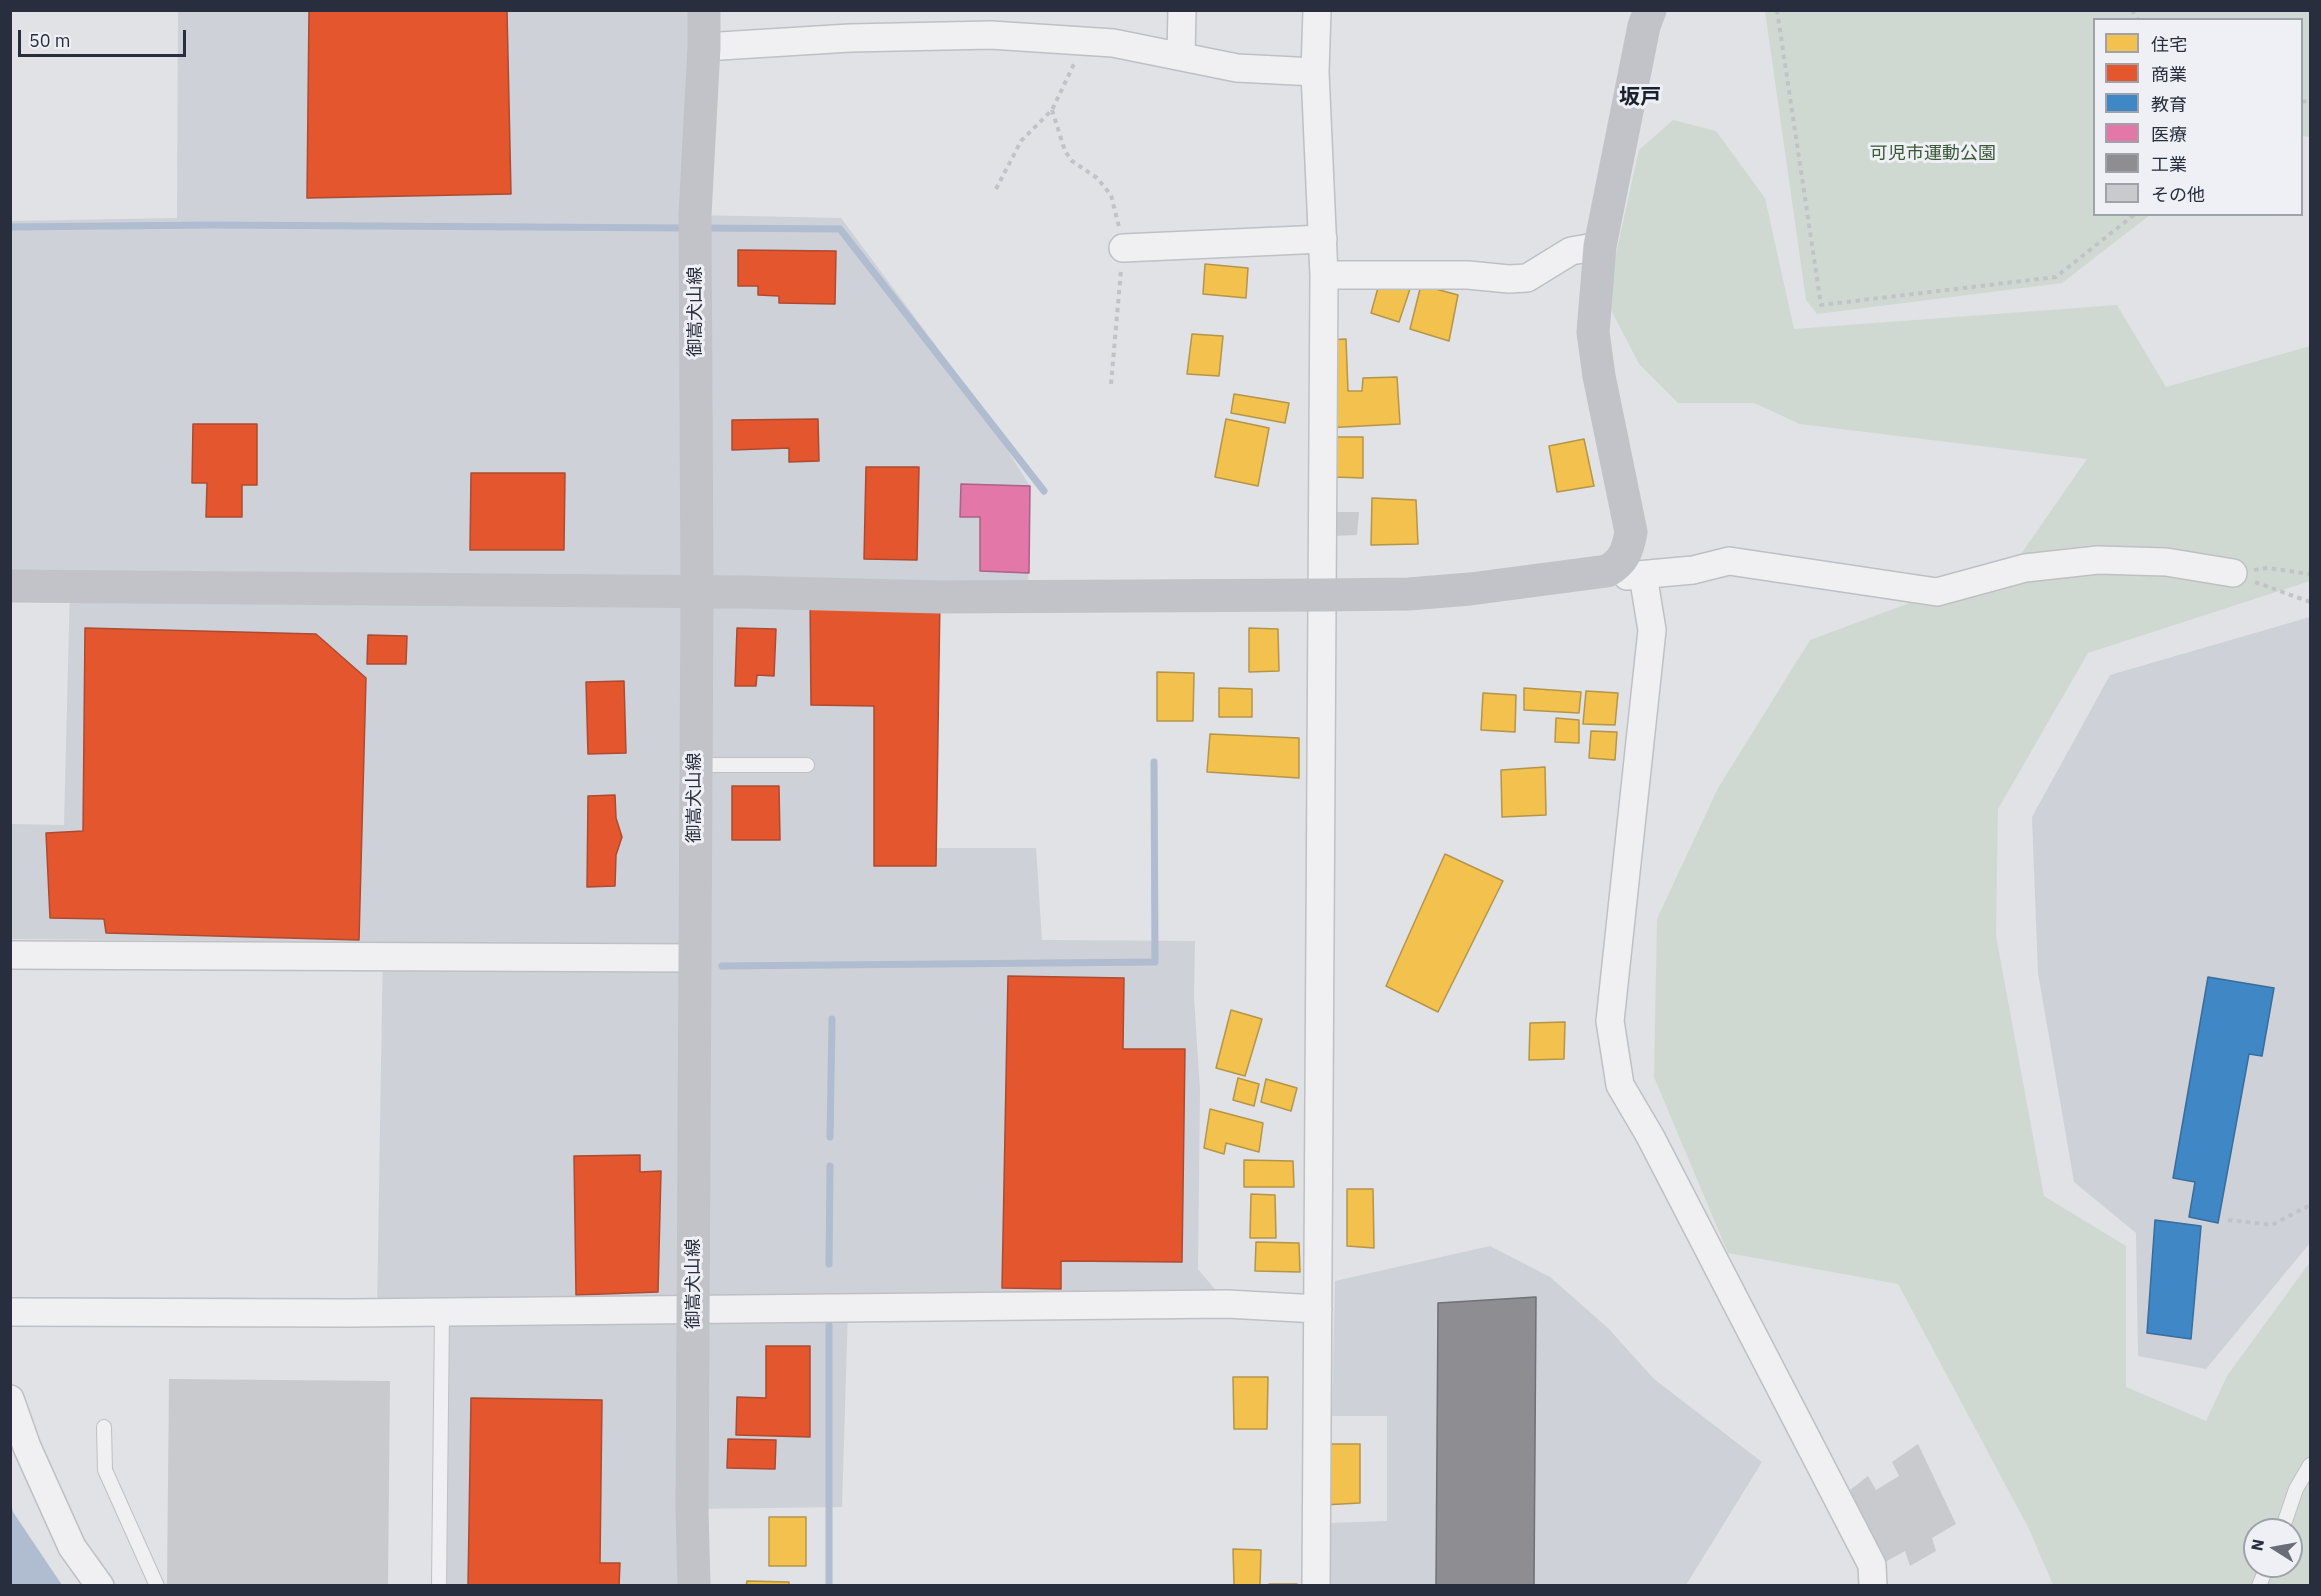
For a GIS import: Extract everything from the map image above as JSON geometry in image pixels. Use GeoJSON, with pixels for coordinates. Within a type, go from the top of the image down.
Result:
{"type":"FeatureCollection","features":[{"type":"Feature","properties":{"kind":"street","name":"御嵩犬山線"},"geometry":{"type":"LineString","coordinates":[[694,1586],[692,1509],[697,592],[695,227],[704,10]]}},
{"type":"Feature","properties":{"kind":"street"},"geometry":{"type":"LineString","coordinates":[[1181,55],[1182,10]]}},
{"type":"Feature","properties":{"kind":"street"},"geometry":{"type":"LineString","coordinates":[[1316,1586],[1324,275],[1316,72],[1317,10]]}},
{"type":"Feature","properties":{"kind":"street"},"geometry":{"type":"LineString","coordinates":[[1650,10],[1644,26],[1600,246],[1593,332],[1599,376],[1631,532],[1628,549],[1630,571],[1652,630],[1610,1021],[1620,1085],[1650,1136],[1872,1565],[1873,1586]]}},
{"type":"Feature","properties":{"kind":"street"},"geometry":{"type":"LineString","coordinates":[[704,47],[850,38],[991,35],[1113,43],[1237,68],[1316,72]]}},
{"type":"Feature","properties":{"kind":"street"},"geometry":{"type":"LineString","coordinates":[[1123,248],[1323,239]]}},
{"type":"Feature","properties":{"kind":"street"},"geometry":{"type":"LineString","coordinates":[[1324,275],[1468,275],[1509,279],[1527,278],[1571,251],[1600,246]]}},
{"type":"Feature","properties":{"kind":"street"},"geometry":{"type":"LineString","coordinates":[[10,586],[697,592],[940,597],[1409,594],[1470,589],[1607,571],[1693,570],[1729,561],[1937,592],[2025,568],[2098,560],[2166,562],[2233,573]]}},
{"type":"Feature","properties":{"kind":"street"},"geometry":{"type":"LineString","coordinates":[[10,955],[695,958]]}},
{"type":"Feature","properties":{"kind":"street"},"geometry":{"type":"LineString","coordinates":[[11,1311],[441,1312],[1227,1304],[1318,1310]]}},
{"type":"Feature","properties":{"kind":"street"},"geometry":{"type":"LineString","coordinates":[[10,1399],[27,1447],[72,1547],[100,1586]]}},
{"type":"Feature","properties":{"kind":"lane"},"geometry":{"type":"LineString","coordinates":[[695,765],[807,765]]}},
{"type":"Feature","properties":{"kind":"lane"},"geometry":{"type":"LineString","coordinates":[[439,1586],[441,1312]]}},
{"type":"Feature","properties":{"kind":"lane"},"geometry":{"type":"LineString","coordinates":[[104,1427],[105,1470],[157,1586]]}},
{"type":"Feature","properties":{"kind":"lane"},"geometry":{"type":"LineString","coordinates":[[2286,1518],[2296,1489],[2310,1465]]}},
{"type":"Feature","properties":{"kind":"path"},"geometry":{"type":"LineString","coordinates":[[1777,10],[1821,305],[2056,277],[2132,216]]}},
{"type":"Feature","properties":{"kind":"path"},"geometry":{"type":"LineString","coordinates":[[996,189],[1022,141],[1052,110],[1085,42]]}},
{"type":"Feature","properties":{"kind":"path"},"geometry":{"type":"LineString","coordinates":[[2233,573],[2268,568],[2310,574]]}},
{"type":"Feature","properties":{"kind":"path"},"geometry":{"type":"LineString","coordinates":[[2233,573],[2310,602]]}},
{"type":"Feature","properties":{"kind":"path"},"geometry":{"type":"LineString","coordinates":[[2228,1220],[2272,1225],[2310,1205]]}},
{"type":"Feature","properties":{"kind":"shaded area"},"geometry":{"type":"Polygon","coordinates":[[[178,11],[700,11],[695,215],[841,218],[975,398],[1030,486],[1028,597],[940,598],[937,848],[1036,848],[1042,940],[1195,941],[1194,997],[1200,1091],[1198,1269],[1227,1304],[848,1309],[842,1507],[692,1509],[694,1585],[439,1585],[442,1312],[377,1313],[383,942],[11,939],[11,824],[64,825],[70,586],[11,586],[10,221],[177,218],[178,11]]]}},
{"type":"Feature","properties":{"kind":"shaded area"},"geometry":{"type":"Polygon","coordinates":[[[2310,617],[2310,1243],[2206,1369],[2138,1356],[2136,1233],[2074,1182],[2038,973],[2032,817],[2110,675],[2310,617]]]}},
{"type":"Feature","properties":{"kind":"shaded area"},"geometry":{"type":"Polygon","coordinates":[[[1490,1246],[1550,1277],[1608,1328],[1654,1379],[1762,1462],[1686,1585],[1331,1585],[1329,1523],[1387,1521],[1387,1416],[1332,1416],[1335,1281],[1490,1246]]]}},
{"type":"Feature","properties":{"kind":"green space","name":"可児市運動公園"},"geometry":{"type":"Polygon","coordinates":[[[1765,11],[2310,11],[2310,137],[2303,136],[2303,18],[2093,18],[2093,216],[2149,216],[2062,283],[1817,314],[1806,300],[1765,11]]]}},
{"type":"Feature","properties":{"kind":"green space"},"geometry":{"type":"Polygon","coordinates":[[[1673,120],[1716,131],[1765,198],[1794,329],[2117,305],[2166,387],[2310,346],[2310,581],[2088,653],[1998,809],[1996,936],[2044,1196],[2126,1246],[2126,1387],[2206,1421],[2227,1376],[2310,1262],[2310,1585],[2053,1585],[2029,1529],[1898,1284],[1728,1253],[1654,1077],[1657,919],[1718,788],[1810,640],[2014,564],[2087,459],[1800,424],[1754,403],[1678,403],[1639,364],[1611,310],[1613,267],[1639,150],[1673,120]]]}},
{"type":"Feature","properties":{"kind":"water"},"geometry":{"type":"Polygon","coordinates":[[[11,1503],[13,1512],[62,1585],[11,1585],[11,1503]]]}},
{"type":"Feature","properties":{"kind":"building: 住宅"},"geometry":{"type":"Polygon","coordinates":[[[1205,264],[1248,268],[1246,298],[1203,294],[1205,264]]]}},
{"type":"Feature","properties":{"kind":"building: 住宅"},"geometry":{"type":"Polygon","coordinates":[[[1381,277],[1411,286],[1399,322],[1371,313],[1381,277]]]}},
{"type":"Feature","properties":{"kind":"building: 住宅"},"geometry":{"type":"Polygon","coordinates":[[[1421,285],[1458,295],[1449,341],[1410,329],[1421,285]]]}},
{"type":"Feature","properties":{"kind":"building: 住宅"},"geometry":{"type":"Polygon","coordinates":[[[1192,334],[1223,336],[1219,376],[1187,374],[1192,334]]]}},
{"type":"Feature","properties":{"kind":"building: 住宅"},"geometry":{"type":"Polygon","coordinates":[[[1346,339],[1348,391],[1362,391],[1363,378],[1397,377],[1400,424],[1325,428],[1325,340],[1346,339]]]}},
{"type":"Feature","properties":{"kind":"building: 住宅"},"geometry":{"type":"Polygon","coordinates":[[[1234,394],[1289,403],[1285,423],[1231,413],[1234,394]]]}},
{"type":"Feature","properties":{"kind":"building: 住宅"},"geometry":{"type":"Polygon","coordinates":[[[1226,419],[1269,428],[1258,486],[1215,477],[1226,419]]]}},
{"type":"Feature","properties":{"kind":"building: 住宅"},"geometry":{"type":"Polygon","coordinates":[[[1332,437],[1363,437],[1363,478],[1333,477],[1332,437]]]}},
{"type":"Feature","properties":{"kind":"building: 住宅"},"geometry":{"type":"Polygon","coordinates":[[[1584,439],[1594,486],[1557,492],[1549,446],[1584,439]]]}},
{"type":"Feature","properties":{"kind":"building: 住宅"},"geometry":{"type":"Polygon","coordinates":[[[1372,498],[1416,500],[1418,544],[1371,545],[1372,498]]]}},
{"type":"Feature","properties":{"kind":"building: 住宅"},"geometry":{"type":"Polygon","coordinates":[[[1249,628],[1278,629],[1279,671],[1249,672],[1249,628]]]}},
{"type":"Feature","properties":{"kind":"building: 住宅"},"geometry":{"type":"Polygon","coordinates":[[[1157,672],[1194,673],[1193,721],[1157,721],[1157,672]]]}},
{"type":"Feature","properties":{"kind":"building: 住宅"},"geometry":{"type":"Polygon","coordinates":[[[1219,688],[1252,689],[1252,717],[1219,717],[1219,688]]]}},
{"type":"Feature","properties":{"kind":"building: 住宅"},"geometry":{"type":"Polygon","coordinates":[[[1524,688],[1581,692],[1579,713],[1524,710],[1524,688]]]}},
{"type":"Feature","properties":{"kind":"building: 住宅"},"geometry":{"type":"Polygon","coordinates":[[[1586,691],[1618,693],[1615,725],[1583,724],[1586,691]]]}},
{"type":"Feature","properties":{"kind":"building: 住宅"},"geometry":{"type":"Polygon","coordinates":[[[1483,693],[1516,695],[1515,732],[1481,730],[1483,693]]]}},
{"type":"Feature","properties":{"kind":"building: 住宅"},"geometry":{"type":"Polygon","coordinates":[[[1556,718],[1579,720],[1579,743],[1555,742],[1556,718]]]}},
{"type":"Feature","properties":{"kind":"building: 住宅"},"geometry":{"type":"Polygon","coordinates":[[[1591,731],[1617,732],[1615,760],[1589,758],[1591,731]]]}},
{"type":"Feature","properties":{"kind":"building: 住宅"},"geometry":{"type":"Polygon","coordinates":[[[1210,734],[1299,738],[1299,778],[1207,772],[1210,734]]]}},
{"type":"Feature","properties":{"kind":"building: 住宅"},"geometry":{"type":"Polygon","coordinates":[[[1545,767],[1546,815],[1502,817],[1501,770],[1545,767]]]}},
{"type":"Feature","properties":{"kind":"building: 住宅"},"geometry":{"type":"Polygon","coordinates":[[[1445,854],[1503,881],[1438,1012],[1386,986],[1445,854]]]}},
{"type":"Feature","properties":{"kind":"building: 住宅"},"geometry":{"type":"Polygon","coordinates":[[[1231,1010],[1262,1019],[1245,1076],[1216,1068],[1231,1010]]]}},
{"type":"Feature","properties":{"kind":"building: 住宅"},"geometry":{"type":"Polygon","coordinates":[[[1565,1022],[1564,1059],[1529,1060],[1530,1023],[1565,1022]]]}},
{"type":"Feature","properties":{"kind":"building: 住宅"},"geometry":{"type":"Polygon","coordinates":[[[1238,1078],[1259,1084],[1254,1106],[1233,1100],[1238,1078]]]}},
{"type":"Feature","properties":{"kind":"building: 住宅"},"geometry":{"type":"Polygon","coordinates":[[[1266,1079],[1297,1088],[1291,1111],[1261,1102],[1266,1079]]]}},
{"type":"Feature","properties":{"kind":"building: 住宅"},"geometry":{"type":"Polygon","coordinates":[[[1210,1109],[1263,1123],[1259,1152],[1226,1143],[1224,1154],[1204,1148],[1210,1109]]]}},
{"type":"Feature","properties":{"kind":"building: 住宅"},"geometry":{"type":"Polygon","coordinates":[[[1244,1160],[1293,1161],[1294,1187],[1244,1187],[1244,1160]]]}},
{"type":"Feature","properties":{"kind":"building: 住宅"},"geometry":{"type":"Polygon","coordinates":[[[1347,1189],[1373,1189],[1374,1248],[1347,1246],[1347,1189]]]}},
{"type":"Feature","properties":{"kind":"building: 住宅"},"geometry":{"type":"Polygon","coordinates":[[[1251,1194],[1275,1195],[1276,1238],[1250,1238],[1251,1194]]]}},
{"type":"Feature","properties":{"kind":"building: 住宅"},"geometry":{"type":"Polygon","coordinates":[[[1256,1242],[1299,1243],[1300,1272],[1255,1271],[1256,1242]]]}},
{"type":"Feature","properties":{"kind":"building: 住宅"},"geometry":{"type":"Polygon","coordinates":[[[1233,1377],[1268,1377],[1267,1429],[1234,1429],[1233,1377]]]}},
{"type":"Feature","properties":{"kind":"building: 住宅"},"geometry":{"type":"Polygon","coordinates":[[[1324,1444],[1360,1444],[1360,1503],[1323,1505],[1324,1444]]]}},
{"type":"Feature","properties":{"kind":"building: 住宅"},"geometry":{"type":"Polygon","coordinates":[[[769,1517],[806,1517],[806,1566],[769,1566],[769,1517]]]}},
{"type":"Feature","properties":{"kind":"building: 住宅"},"geometry":{"type":"Polygon","coordinates":[[[1233,1549],[1261,1550],[1260,1586],[1234,1585],[1233,1549]]]}},
{"type":"Feature","properties":{"kind":"building: 住宅"},"geometry":{"type":"Polygon","coordinates":[[[747,1581],[789,1582],[789,1586],[746,1586],[747,1581]]]}},
{"type":"Feature","properties":{"kind":"building: 住宅"},"geometry":{"type":"Polygon","coordinates":[[[1269,1584],[1297,1584],[1269,1586],[1269,1584]]]}},
{"type":"Feature","properties":{"kind":"building: 商業"},"geometry":{"type":"Polygon","coordinates":[[[309,10],[507,10],[511,194],[307,198],[309,10]]]}},
{"type":"Feature","properties":{"kind":"building: 商業"},"geometry":{"type":"Polygon","coordinates":[[[738,250],[836,251],[835,304],[779,303],[779,296],[758,295],[758,286],[738,286],[738,250]]]}},
{"type":"Feature","properties":{"kind":"building: 商業"},"geometry":{"type":"Polygon","coordinates":[[[818,419],[819,461],[789,462],[789,448],[732,450],[732,420],[818,419]]]}},
{"type":"Feature","properties":{"kind":"building: 商業"},"geometry":{"type":"Polygon","coordinates":[[[193,424],[257,424],[257,485],[242,485],[242,517],[206,517],[207,483],[192,483],[193,424]]]}},
{"type":"Feature","properties":{"kind":"building: 商業"},"geometry":{"type":"Polygon","coordinates":[[[866,467],[919,467],[917,560],[864,559],[866,467]]]}},
{"type":"Feature","properties":{"kind":"building: 商業"},"geometry":{"type":"Polygon","coordinates":[[[471,473],[565,473],[564,550],[470,550],[471,473]]]}},
{"type":"Feature","properties":{"kind":"building: 商業"},"geometry":{"type":"Polygon","coordinates":[[[810,595],[940,597],[936,866],[874,866],[874,706],[811,705],[810,595]]]}},
{"type":"Feature","properties":{"kind":"building: 商業"},"geometry":{"type":"Polygon","coordinates":[[[85,628],[316,634],[366,678],[359,940],[106,933],[104,919],[50,918],[46,833],[83,831],[85,628]]]}},
{"type":"Feature","properties":{"kind":"building: 商業"},"geometry":{"type":"Polygon","coordinates":[[[737,628],[776,629],[774,676],[757,675],[756,686],[735,686],[737,628]]]}},
{"type":"Feature","properties":{"kind":"building: 商業"},"geometry":{"type":"Polygon","coordinates":[[[368,635],[407,636],[406,664],[367,664],[368,635]]]}},
{"type":"Feature","properties":{"kind":"building: 商業"},"geometry":{"type":"Polygon","coordinates":[[[624,681],[626,753],[588,754],[586,682],[624,681]]]}},
{"type":"Feature","properties":{"kind":"building: 商業"},"geometry":{"type":"Polygon","coordinates":[[[732,786],[779,786],[780,840],[732,840],[732,786]]]}},
{"type":"Feature","properties":{"kind":"building: 商業"},"geometry":{"type":"Polygon","coordinates":[[[615,795],[616,818],[622,837],[616,855],[615,886],[587,887],[588,796],[615,795]]]}},
{"type":"Feature","properties":{"kind":"building: 商業"},"geometry":{"type":"Polygon","coordinates":[[[1008,976],[1124,978],[1123,1049],[1185,1049],[1182,1262],[1061,1261],[1061,1289],[1002,1288],[1008,976]]]}},
{"type":"Feature","properties":{"kind":"building: 商業"},"geometry":{"type":"Polygon","coordinates":[[[640,1155],[640,1172],[661,1171],[658,1292],[576,1295],[574,1156],[640,1155]]]}},
{"type":"Feature","properties":{"kind":"building: 商業"},"geometry":{"type":"Polygon","coordinates":[[[766,1346],[810,1346],[810,1437],[736,1435],[737,1397],[766,1398],[766,1346]]]}},
{"type":"Feature","properties":{"kind":"building: 商業"},"geometry":{"type":"Polygon","coordinates":[[[471,1398],[602,1400],[600,1563],[620,1563],[619,1586],[468,1586],[471,1398]]]}},
{"type":"Feature","properties":{"kind":"building: 商業"},"geometry":{"type":"Polygon","coordinates":[[[728,1439],[776,1440],[775,1469],[727,1468],[728,1439]]]}},
{"type":"Feature","properties":{"kind":"building: 教育"},"geometry":{"type":"Polygon","coordinates":[[[2208,977],[2274,988],[2262,1056],[2249,1054],[2218,1223],[2189,1217],[2195,1182],[2173,1178],[2208,977]]]}},
{"type":"Feature","properties":{"kind":"building: 教育"},"geometry":{"type":"Polygon","coordinates":[[[2155,1220],[2201,1226],[2191,1339],[2147,1333],[2155,1220]]]}},
{"type":"Feature","properties":{"kind":"building: 医療"},"geometry":{"type":"Polygon","coordinates":[[[961,484],[1030,486],[1029,573],[980,571],[980,517],[960,517],[961,484]]]}},
{"type":"Feature","properties":{"kind":"building: 工業"},"geometry":{"type":"Polygon","coordinates":[[[1536,1297],[1534,1586],[1436,1586],[1438,1303],[1536,1297]]]}},
{"type":"Feature","properties":{"kind":"building: その他"},"geometry":{"type":"Polygon","coordinates":[[[1331,512],[1359,512],[1357,535],[1331,536],[1331,512]]]}},
{"type":"Feature","properties":{"kind":"building: その他"},"geometry":{"type":"Polygon","coordinates":[[[169,1379],[390,1381],[388,1586],[167,1586],[169,1379]]]}},
{"type":"Feature","properties":{"kind":"building: その他"},"geometry":{"type":"Polygon","coordinates":[[[1918,1444],[1956,1524],[1932,1538],[1936,1551],[1910,1566],[1905,1551],[1885,1562],[1850,1490],[1868,1476],[1876,1490],[1899,1476],[1892,1462],[1918,1444]]]}},
{"type":"Feature","properties":{"kind":"waterway"},"geometry":{"type":"LineString","coordinates":[[10,227],[210,225],[687,228]]}},
{"type":"Feature","properties":{"kind":"waterway"},"geometry":{"type":"LineString","coordinates":[[704,228],[840,229],[1044,491]]}},
{"type":"Feature","properties":{"kind":"waterway"},"geometry":{"type":"LineString","coordinates":[[722,966],[1155,962],[1154,762]]}},
{"type":"Feature","properties":{"kind":"waterway"},"geometry":{"type":"LineString","coordinates":[[830,1137],[832,1019]]}},
{"type":"Feature","properties":{"kind":"waterway"},"geometry":{"type":"LineString","coordinates":[[829,1264],[830,1166]]}},
{"type":"Feature","properties":{"kind":"waterway"},"geometry":{"type":"LineString","coordinates":[[829,1325],[829,1586]]}},
{"type":"Feature","properties":{"kind":"district","name":"坂戸"},"geometry":{"type":"Point","coordinates":[1640,98]}}]}
